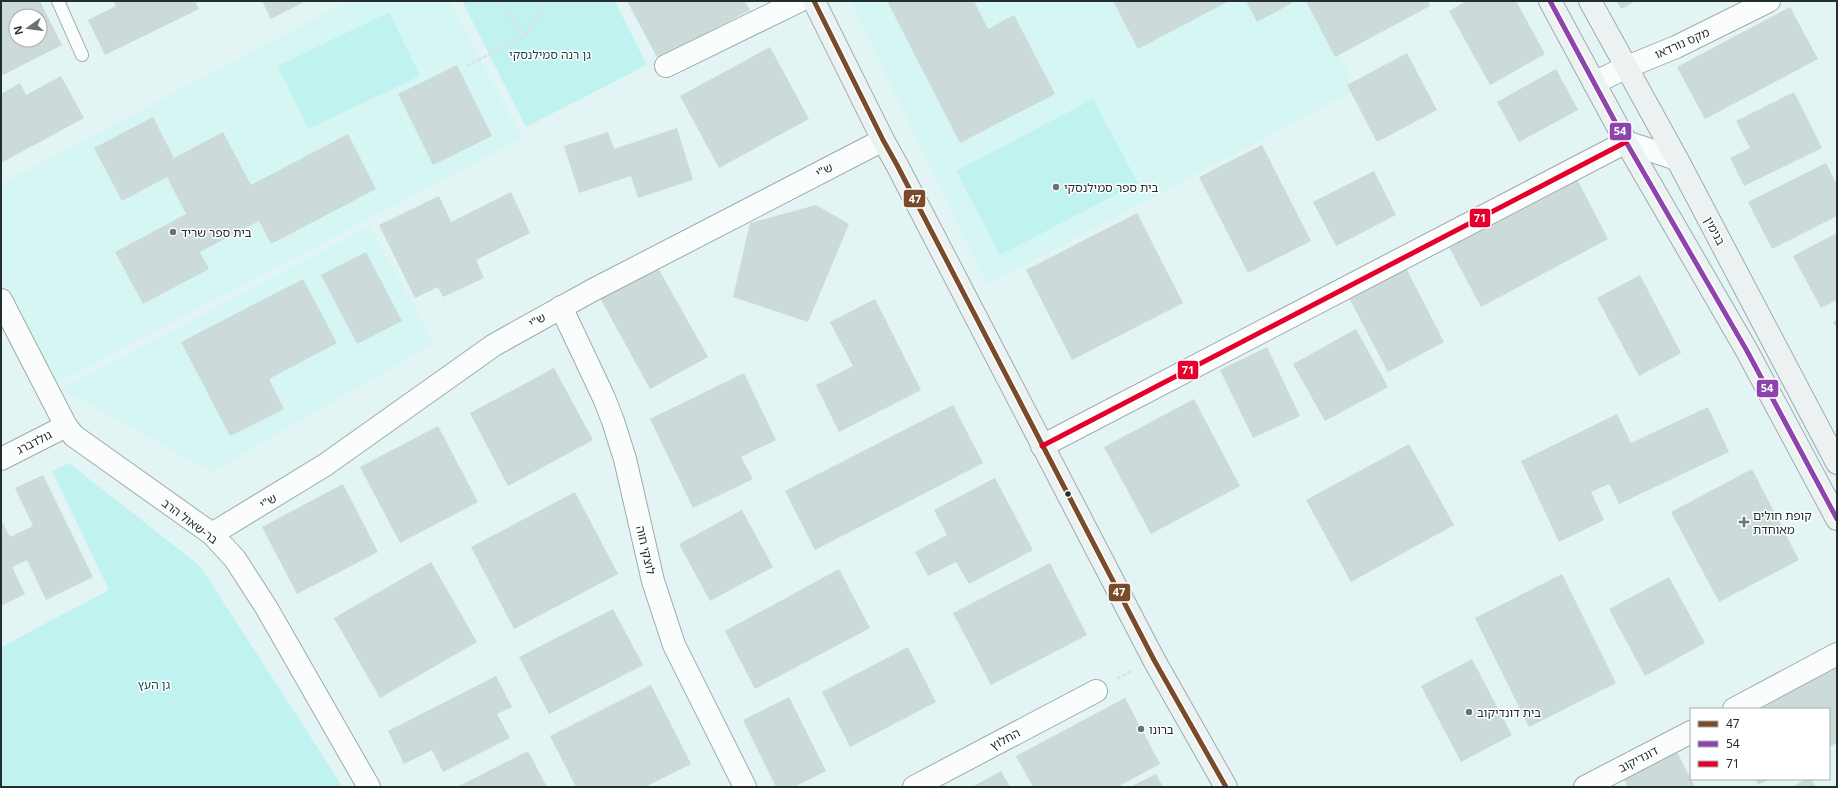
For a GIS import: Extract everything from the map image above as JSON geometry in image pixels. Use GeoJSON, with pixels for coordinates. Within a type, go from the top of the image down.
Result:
{"type":"FeatureCollection","features":[{"type":"Feature","properties":{"kind":"street"},"geometry":{"type":"LineString","coordinates":[[666,66],[799,1]]}},
{"type":"Feature","properties":{"kind":"street"},"geometry":{"type":"LineString","coordinates":[[814,1],[883,140],[1154,660],[1226,787]]}},
{"type":"Feature","properties":{"kind":"street"},"geometry":{"type":"LineString","coordinates":[[1550,1],[1626,142],[1747,351],[1837,519]]}},
{"type":"Feature","properties":{"kind":"street","name":"בנימין"},"geometry":{"type":"LineString","coordinates":[[1590,1],[1677,160],[1837,463]]}},
{"type":"Feature","properties":{"kind":"street","name":"מקס נורדאו"},"geometry":{"type":"LineString","coordinates":[[1594,83],[1627,67],[1676,47],[1768,1]]}},
{"type":"Feature","properties":{"kind":"street","name":"ש\"י"},"geometry":{"type":"LineString","coordinates":[[212,534],[325,466],[494,345],[561,307],[883,140]]}},
{"type":"Feature","properties":{"kind":"street"},"geometry":{"type":"LineString","coordinates":[[1042,446],[1626,142],[1677,160]]}},
{"type":"Feature","properties":{"kind":"street","name":"בר-שאול הרב"},"geometry":{"type":"LineString","coordinates":[[1,300],[66,426],[74,436],[82,444],[212,534],[235,559],[266,607],[369,787]]}},
{"type":"Feature","properties":{"kind":"street","name":"לוצקי חוה"},"geometry":{"type":"LineString","coordinates":[[561,307],[604,398],[613,421],[625,459],[653,581],[674,645],[745,787]]}},
{"type":"Feature","properties":{"kind":"street","name":"גולדברג"},"geometry":{"type":"LineString","coordinates":[[1,459],[66,426]]}},
{"type":"Feature","properties":{"kind":"street"},"geometry":{"type":"LineString","coordinates":[[1736,708],[1837,654]]}},
{"type":"Feature","properties":{"kind":"street","name":"החלוץ"},"geometry":{"type":"LineString","coordinates":[[914,787],[1096,691]]}},
{"type":"Feature","properties":{"kind":"street","name":"דונדיקוב"},"geometry":{"type":"LineString","coordinates":[[1585,787],[1690,733]]}},
{"type":"Feature","properties":{"kind":"lane"},"geometry":{"type":"LineString","coordinates":[[58,1],[82,55]]}},
{"type":"Feature","properties":{"kind":"path"},"geometry":{"type":"LineString","coordinates":[[496,1],[526,35]]}},
{"type":"Feature","properties":{"kind":"path"},"geometry":{"type":"LineString","coordinates":[[467,66],[526,35],[542,10],[544,1]]}},
{"type":"Feature","properties":{"kind":"path"},"geometry":{"type":"LineString","coordinates":[[1096,691],[1154,660]]}},
{"type":"Feature","properties":{"kind":"shaded area","name":"בית ספר שריד"},"geometry":{"type":"Polygon","coordinates":[[[348,1],[450,1],[522,138],[55,384],[1,280],[1,184],[348,1]]]}},
{"type":"Feature","properties":{"kind":"shaded area","name":"בית ספר סמילנסקי"},"geometry":{"type":"Polygon","coordinates":[[[850,1],[1311,1],[1357,89],[987,285],[850,1]]]}},
{"type":"Feature","properties":{"kind":"shaded area"},"geometry":{"type":"Polygon","coordinates":[[[370,226],[434,343],[212,472],[62,389],[370,226]]]}},
{"type":"Feature","properties":{"kind":"green space","name":"גן רנה סמילנסקי"},"geometry":{"type":"Polygon","coordinates":[[[462,1],[615,1],[647,65],[526,127],[462,1]]]}},
{"type":"Feature","properties":{"kind":"green space"},"geometry":{"type":"Polygon","coordinates":[[[389,12],[420,76],[308,129],[278,66],[389,12]]]}},
{"type":"Feature","properties":{"kind":"green space"},"geometry":{"type":"Polygon","coordinates":[[[1093,99],[1138,183],[1000,255],[956,171],[1093,99]]]}},
{"type":"Feature","properties":{"kind":"green space","name":"גן העץ"},"geometry":{"type":"Polygon","coordinates":[[[69,463],[200,566],[343,787],[1,787],[1,647],[109,590],[52,471],[69,463]]]}},
{"type":"Feature","properties":{"kind":"building"},"geometry":{"type":"Polygon","coordinates":[[[1,1],[40,1],[44,8],[8,8],[8,48],[48,48],[48,17],[62,45],[1,76],[1,1]]]}},
{"type":"Feature","properties":{"kind":"building"},"geometry":{"type":"Polygon","coordinates":[[[113,1],[195,1],[199,9],[105,55],[88,20],[116,6],[113,1]]]}},
{"type":"Feature","properties":{"kind":"building"},"geometry":{"type":"Polygon","coordinates":[[[262,1],[306,1],[271,19],[262,1]]]}},
{"type":"Feature","properties":{"kind":"building"},"geometry":{"type":"Polygon","coordinates":[[[627,1],[745,1],[750,10],[658,59],[627,1]]]}},
{"type":"Feature","properties":{"kind":"building"},"geometry":{"type":"Polygon","coordinates":[[[887,1],[974,1],[988,29],[1014,15],[1055,94],[960,143],[887,1]]]}},
{"type":"Feature","properties":{"kind":"building"},"geometry":{"type":"Polygon","coordinates":[[[1113,1],[1229,1],[1138,49],[1113,1]]]}},
{"type":"Feature","properties":{"kind":"building"},"geometry":{"type":"Polygon","coordinates":[[[1246,1],[1291,1],[1292,3],[1257,22],[1246,1]]]}},
{"type":"Feature","properties":{"kind":"building"},"geometry":{"type":"Polygon","coordinates":[[[1306,1],[1428,1],[1430,6],[1335,57],[1306,1]]]}},
{"type":"Feature","properties":{"kind":"building"},"geometry":{"type":"Polygon","coordinates":[[[1466,1],[1516,1],[1545,54],[1490,85],[1449,11],[1466,1]]]}},
{"type":"Feature","properties":{"kind":"building"},"geometry":{"type":"Polygon","coordinates":[[[1616,1],[1636,1],[1621,9],[1616,1]]]}},
{"type":"Feature","properties":{"kind":"building"},"geometry":{"type":"Polygon","coordinates":[[[1790,7],[1818,59],[1705,119],[1677,67],[1790,7]]]}},
{"type":"Feature","properties":{"kind":"building"},"geometry":{"type":"Polygon","coordinates":[[[770,47],[809,119],[719,168],[680,96],[770,47]]]}},
{"type":"Feature","properties":{"kind":"building"},"geometry":{"type":"Polygon","coordinates":[[[1407,53],[1437,110],[1377,142],[1347,85],[1407,53]]]}},
{"type":"Feature","properties":{"kind":"building"},"geometry":{"type":"Polygon","coordinates":[[[457,65],[492,136],[433,165],[398,94],[457,65]]]}},
{"type":"Feature","properties":{"kind":"building"},"geometry":{"type":"Polygon","coordinates":[[[1556,69],[1578,110],[1519,142],[1497,102],[1556,69]]]}},
{"type":"Feature","properties":{"kind":"building"},"geometry":{"type":"Polygon","coordinates":[[[61,76],[84,118],[1,163],[1,94],[20,83],[26,95],[61,76]]]}},
{"type":"Feature","properties":{"kind":"building"},"geometry":{"type":"Polygon","coordinates":[[[1794,92],[1822,148],[1744,186],[1730,158],[1750,148],[1736,121],[1794,92]]]}},
{"type":"Feature","properties":{"kind":"building"},"geometry":{"type":"Polygon","coordinates":[[[153,117],[174,158],[223,132],[251,185],[348,134],[376,189],[271,244],[259,221],[200,252],[209,269],[143,304],[115,252],[186,214],[167,177],[122,201],[94,148],[153,117]]]}},
{"type":"Feature","properties":{"kind":"building"},"geometry":{"type":"Polygon","coordinates":[[[677,128],[693,180],[638,198],[631,176],[579,193],[564,146],[608,132],[614,149],[677,128]]]}},
{"type":"Feature","properties":{"kind":"building"},"geometry":{"type":"Polygon","coordinates":[[[1262,145],[1311,241],[1248,273],[1199,177],[1262,145]]]}},
{"type":"Feature","properties":{"kind":"building"},"geometry":{"type":"Polygon","coordinates":[[[1826,163],[1837,185],[1837,216],[1772,249],[1748,202],[1826,163]]]}},
{"type":"Feature","properties":{"kind":"building"},"geometry":{"type":"Polygon","coordinates":[[[1374,171],[1396,215],[1336,246],[1313,202],[1374,171]]]}},
{"type":"Feature","properties":{"kind":"building"},"geometry":{"type":"Polygon","coordinates":[[[1577,179],[1608,239],[1481,307],[1449,247],[1577,179]]]}},
{"type":"Feature","properties":{"kind":"building"},"geometry":{"type":"Polygon","coordinates":[[[511,192],[530,233],[476,260],[484,278],[443,297],[438,287],[415,298],[379,225],[439,196],[451,222],[511,192]]]}},
{"type":"Feature","properties":{"kind":"building"},"geometry":{"type":"Polygon","coordinates":[[[816,205],[849,224],[808,322],[733,297],[750,223],[816,205]]]}},
{"type":"Feature","properties":{"kind":"building"},"geometry":{"type":"Polygon","coordinates":[[[1137,213],[1183,303],[1072,360],[1026,270],[1137,213]]]}},
{"type":"Feature","properties":{"kind":"building"},"geometry":{"type":"Polygon","coordinates":[[[1837,233],[1837,300],[1821,308],[1793,256],[1837,233]]]}},
{"type":"Feature","properties":{"kind":"building"},"geometry":{"type":"Polygon","coordinates":[[[366,252],[402,321],[357,344],[321,275],[366,252]]]}},
{"type":"Feature","properties":{"kind":"building"},"geometry":{"type":"Polygon","coordinates":[[[657,266],[708,357],[650,389],[600,298],[657,266]]]}},
{"type":"Feature","properties":{"kind":"building"},"geometry":{"type":"Polygon","coordinates":[[[1405,266],[1444,342],[1388,372],[1348,296],[1405,266]]]}},
{"type":"Feature","properties":{"kind":"building"},"geometry":{"type":"Polygon","coordinates":[[[1640,275],[1681,353],[1639,376],[1597,298],[1640,275]]]}},
{"type":"Feature","properties":{"kind":"building"},"geometry":{"type":"Polygon","coordinates":[[[303,279],[337,343],[269,379],[284,409],[230,436],[181,342],[303,279]]]}},
{"type":"Feature","properties":{"kind":"building"},"geometry":{"type":"Polygon","coordinates":[[[875,299],[921,390],[839,432],[816,385],[853,366],[830,322],[875,299]]]}},
{"type":"Feature","properties":{"kind":"building"},"geometry":{"type":"Polygon","coordinates":[[[1837,320],[1837,328],[1833,322],[1837,320]]]}},
{"type":"Feature","properties":{"kind":"building"},"geometry":{"type":"Polygon","coordinates":[[[1356,329],[1388,387],[1325,421],[1293,364],[1356,329]]]}},
{"type":"Feature","properties":{"kind":"building"},"geometry":{"type":"Polygon","coordinates":[[[1267,347],[1300,416],[1253,438],[1220,370],[1267,347]]]}},
{"type":"Feature","properties":{"kind":"building"},"geometry":{"type":"Polygon","coordinates":[[[554,368],[593,440],[508,486],[470,413],[554,368]]]}},
{"type":"Feature","properties":{"kind":"building"},"geometry":{"type":"Polygon","coordinates":[[[744,373],[776,440],[741,457],[753,479],[693,508],[650,419],[744,373]]]}},
{"type":"Feature","properties":{"kind":"building"},"geometry":{"type":"Polygon","coordinates":[[[1194,399],[1240,486],[1151,534],[1104,447],[1194,399]]]}},
{"type":"Feature","properties":{"kind":"building"},"geometry":{"type":"Polygon","coordinates":[[[953,405],[983,463],[815,550],[785,491],[953,405]]]}},
{"type":"Feature","properties":{"kind":"building"},"geometry":{"type":"Polygon","coordinates":[[[1708,407],[1729,452],[1619,504],[1609,484],[1591,492],[1604,520],[1559,542],[1521,461],[1617,414],[1631,443],[1708,407]]]}},
{"type":"Feature","properties":{"kind":"building"},"geometry":{"type":"Polygon","coordinates":[[[438,426],[478,502],[400,543],[360,467],[438,426]]]}},
{"type":"Feature","properties":{"kind":"building"},"geometry":{"type":"Polygon","coordinates":[[[1409,444],[1454,525],[1351,582],[1306,500],[1409,444]]]}},
{"type":"Feature","properties":{"kind":"building"},"geometry":{"type":"Polygon","coordinates":[[[1752,469],[1799,560],[1719,602],[1671,512],[1752,469]]]}},
{"type":"Feature","properties":{"kind":"building"},"geometry":{"type":"Polygon","coordinates":[[[43,475],[93,577],[46,600],[27,560],[12,567],[25,594],[1,606],[1,519],[10,537],[33,526],[15,488],[43,475]]]}},
{"type":"Feature","properties":{"kind":"building"},"geometry":{"type":"Polygon","coordinates":[[[995,478],[1033,550],[969,584],[956,562],[928,576],[915,552],[947,535],[934,510],[995,478]]]}},
{"type":"Feature","properties":{"kind":"building"},"geometry":{"type":"Polygon","coordinates":[[[343,484],[378,552],[297,594],[262,527],[343,484]]]}},
{"type":"Feature","properties":{"kind":"building"},"geometry":{"type":"Polygon","coordinates":[[[575,492],[618,574],[514,629],[471,547],[575,492]]]}},
{"type":"Feature","properties":{"kind":"building"},"geometry":{"type":"Polygon","coordinates":[[[742,510],[773,567],[710,601],[679,544],[742,510]]]}},
{"type":"Feature","properties":{"kind":"building"},"geometry":{"type":"Polygon","coordinates":[[[431,562],[477,642],[380,698],[334,618],[431,562]]]}},
{"type":"Feature","properties":{"kind":"building"},"geometry":{"type":"Polygon","coordinates":[[[1050,563],[1087,635],[991,685],[953,613],[1050,563]]]}},
{"type":"Feature","properties":{"kind":"building"},"geometry":{"type":"Polygon","coordinates":[[[839,569],[870,628],[755,689],[725,631],[839,569]]]}},
{"type":"Feature","properties":{"kind":"building"},"geometry":{"type":"Polygon","coordinates":[[[1562,574],[1616,683],[1529,727],[1475,618],[1562,574]]]}},
{"type":"Feature","properties":{"kind":"building"},"geometry":{"type":"Polygon","coordinates":[[[1669,577],[1705,643],[1645,676],[1609,609],[1669,577]]]}},
{"type":"Feature","properties":{"kind":"building"},"geometry":{"type":"Polygon","coordinates":[[[613,609],[643,665],[549,714],[519,657],[613,609]]]}},
{"type":"Feature","properties":{"kind":"building"},"geometry":{"type":"Polygon","coordinates":[[[908,647],[936,702],[850,747],[822,692],[908,647]]]}},
{"type":"Feature","properties":{"kind":"building"},"geometry":{"type":"Polygon","coordinates":[[[1472,659],[1512,735],[1461,762],[1421,686],[1472,659]]]}},
{"type":"Feature","properties":{"kind":"building"},"geometry":{"type":"Polygon","coordinates":[[[1837,665],[1837,743],[1830,746],[1830,708],[1757,708],[1837,665]]]}},
{"type":"Feature","properties":{"kind":"building"},"geometry":{"type":"Polygon","coordinates":[[[496,676],[512,707],[497,714],[510,738],[443,772],[432,750],[404,764],[388,731],[496,676]]]}},
{"type":"Feature","properties":{"kind":"building"},"geometry":{"type":"Polygon","coordinates":[[[651,685],[691,764],[645,787],[576,787],[550,736],[651,685]]]}},
{"type":"Feature","properties":{"kind":"building"},"geometry":{"type":"Polygon","coordinates":[[[789,697],[826,771],[794,787],[776,787],[743,720],[789,697]]]}},
{"type":"Feature","properties":{"kind":"building"},"geometry":{"type":"Polygon","coordinates":[[[1125,698],[1160,764],[1117,787],[1033,787],[1016,756],[1125,698]]]}},
{"type":"Feature","properties":{"kind":"building"},"geometry":{"type":"Polygon","coordinates":[[[528,751],[547,787],[457,787],[528,751]]]}},
{"type":"Feature","properties":{"kind":"building"},"geometry":{"type":"Polygon","coordinates":[[[1677,752],[1690,780],[1695,787],[1628,787],[1624,779],[1677,752]]]}},
{"type":"Feature","properties":{"kind":"building"},"geometry":{"type":"Polygon","coordinates":[[[1001,771],[1010,787],[972,787],[1001,771]]]}},
{"type":"Feature","properties":{"kind":"building"},"geometry":{"type":"Polygon","coordinates":[[[1156,774],[1163,787],[1130,787],[1156,774]]]}},
{"type":"Feature","properties":{"kind":"building"},"geometry":{"type":"Polygon","coordinates":[[[1756,780],[1767,780],[1758,785],[1756,780]]]}},
{"type":"Feature","properties":{"kind":"building"},"geometry":{"type":"Polygon","coordinates":[[[1804,780],[1812,780],[1816,787],[1792,787],[1804,780]]]}},
{"type":"Feature","properties":{"kind":"transit line","name":"47"},"geometry":{"type":"LineString","coordinates":[[814,1],[883,140],[1154,660],[1226,787]]}},
{"type":"Feature","properties":{"kind":"transit line","name":"54"},"geometry":{"type":"LineString","coordinates":[[1550,1],[1626,142],[1747,351],[1837,519]]}},
{"type":"Feature","properties":{"kind":"transit line","name":"71"},"geometry":{"type":"LineString","coordinates":[[1042,446],[1626,142]]}},
{"type":"Feature","properties":{"kind":"place","name":"בית ספר סמילנסקי"},"geometry":{"type":"Point","coordinates":[1056,187]}},
{"type":"Feature","properties":{"kind":"place","name":"בית ספר שריד"},"geometry":{"type":"Point","coordinates":[173,232]}},
{"type":"Feature","properties":{"kind":"place","name":"קופת חולים מאוחדת"},"geometry":{"type":"Point","coordinates":[1744,522]}},
{"type":"Feature","properties":{"kind":"place","name":"בית דונדיקוב"},"geometry":{"type":"Point","coordinates":[1469,712]}},
{"type":"Feature","properties":{"kind":"place","name":"ברונו"},"geometry":{"type":"Point","coordinates":[1141,729]}}]}
